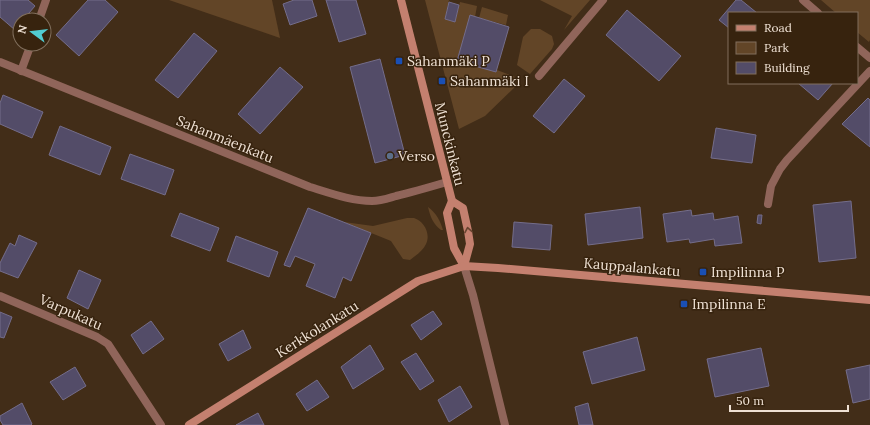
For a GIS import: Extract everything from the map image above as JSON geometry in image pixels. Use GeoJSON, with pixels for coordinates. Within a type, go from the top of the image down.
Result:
{"type":"FeatureCollection","features":[{"type":"Feature","properties":{"kind":"main road","name":"Munckinkatu"},"geometry":{"type":"LineString","coordinates":[[401,0],[452,201],[447,213],[454,248],[464,266]]}},
{"type":"Feature","properties":{"kind":"main road","name":"Munckinkatu"},"geometry":{"type":"LineString","coordinates":[[452,201],[463,208],[468,231],[470,244],[464,266]]}},
{"type":"Feature","properties":{"kind":"main road","name":"Kauppalankatu"},"geometry":{"type":"LineString","coordinates":[[464,266],[870,300]]}},
{"type":"Feature","properties":{"kind":"main road","name":"Kerkkolankatu"},"geometry":{"type":"LineString","coordinates":[[189,425],[418,281],[464,266]]}},
{"type":"Feature","properties":{"kind":"street"},"geometry":{"type":"LineString","coordinates":[[42,12],[46,0]]}},
{"type":"Feature","properties":{"kind":"street"},"geometry":{"type":"LineString","coordinates":[[539,76],[603,0]]}},
{"type":"Feature","properties":{"kind":"street"},"geometry":{"type":"LineString","coordinates":[[803,0],[817,12]]}},
{"type":"Feature","properties":{"kind":"street"},"geometry":{"type":"LineString","coordinates":[[858,48],[870,58]]}},
{"type":"Feature","properties":{"kind":"street"},"geometry":{"type":"LineString","coordinates":[[21,71],[28,52]]}},
{"type":"Feature","properties":{"kind":"street","name":"Sahanmäenkatu"},"geometry":{"type":"LineString","coordinates":[[0,62],[303,185],[339,196],[358,200],[382,200],[416,192],[447,182]]}},
{"type":"Feature","properties":{"kind":"street"},"geometry":{"type":"LineString","coordinates":[[858,84],[870,71]]}},
{"type":"Feature","properties":{"kind":"street"},"geometry":{"type":"LineString","coordinates":[[768,204],[771,186],[780,169],[858,84]]}},
{"type":"Feature","properties":{"kind":"street","name":"Munckinkatu"},"geometry":{"type":"LineString","coordinates":[[464,266],[473,295],[505,425]]}},
{"type":"Feature","properties":{"kind":"street","name":"Varpukatu"},"geometry":{"type":"LineString","coordinates":[[0,296],[97,337],[108,344],[161,425]]}},
{"type":"Feature","properties":{"kind":"green space"},"geometry":{"type":"Polygon","coordinates":[[[169,0],[272,0],[280,38],[169,0]]]}},
{"type":"Feature","properties":{"kind":"green space"},"geometry":{"type":"Polygon","coordinates":[[[425,0],[449,0],[445,19],[455,22],[460,2],[477,6],[475,17],[496,72],[497,70],[515,77],[515,87],[485,116],[459,129],[425,0]]]}},
{"type":"Feature","properties":{"kind":"green space"},"geometry":{"type":"Polygon","coordinates":[[[540,0],[590,0],[564,30],[572,16],[540,0]]]}},
{"type":"Feature","properties":{"kind":"green space"},"geometry":{"type":"Polygon","coordinates":[[[821,0],[870,0],[869,42],[858,33],[858,12],[835,12],[821,0]]]}},
{"type":"Feature","properties":{"kind":"green space"},"geometry":{"type":"Polygon","coordinates":[[[482,7],[508,15],[506,25],[479,18],[482,7]]]}},
{"type":"Feature","properties":{"kind":"green space"},"geometry":{"type":"Polygon","coordinates":[[[531,29],[540,29],[552,36],[554,44],[552,49],[530,74],[517,65],[523,37],[531,29]]]}},
{"type":"Feature","properties":{"kind":"green space"},"geometry":{"type":"Polygon","coordinates":[[[428,207],[441,223],[443,230],[438,228],[434,222],[428,207]]]}},
{"type":"Feature","properties":{"kind":"green space"},"geometry":{"type":"Polygon","coordinates":[[[407,218],[414,218],[421,222],[426,228],[428,236],[423,249],[410,260],[403,259],[391,241],[344,222],[373,226],[407,218]]]}},
{"type":"Feature","properties":{"kind":"building"},"geometry":{"type":"Polygon","coordinates":[[[0,0],[28,0],[35,6],[30,12],[12,12],[12,27],[0,17],[0,0]]]}},
{"type":"Feature","properties":{"kind":"building"},"geometry":{"type":"Polygon","coordinates":[[[88,0],[105,0],[118,12],[79,56],[56,35],[88,0]]]}},
{"type":"Feature","properties":{"kind":"building"},"geometry":{"type":"Polygon","coordinates":[[[294,0],[312,0],[317,16],[290,25],[283,4],[294,0]]]}},
{"type":"Feature","properties":{"kind":"building"},"geometry":{"type":"Polygon","coordinates":[[[326,0],[356,0],[366,34],[339,42],[326,0]]]}},
{"type":"Feature","properties":{"kind":"building"},"geometry":{"type":"Polygon","coordinates":[[[736,0],[741,0],[756,12],[728,12],[728,27],[719,20],[736,0]]]}},
{"type":"Feature","properties":{"kind":"building"},"geometry":{"type":"Polygon","coordinates":[[[449,2],[459,5],[455,22],[445,19],[449,2]]]}},
{"type":"Feature","properties":{"kind":"building"},"geometry":{"type":"Polygon","coordinates":[[[627,10],[681,56],[659,81],[606,35],[627,10]]]}},
{"type":"Feature","properties":{"kind":"building"},"geometry":{"type":"Polygon","coordinates":[[[470,15],[509,27],[496,72],[457,61],[470,15]]]}},
{"type":"Feature","properties":{"kind":"building"},"geometry":{"type":"Polygon","coordinates":[[[194,33],[217,51],[178,98],[155,80],[194,33]]]}},
{"type":"Feature","properties":{"kind":"building"},"geometry":{"type":"Polygon","coordinates":[[[380,59],[405,155],[375,163],[350,67],[380,59]]]}},
{"type":"Feature","properties":{"kind":"building"},"geometry":{"type":"Polygon","coordinates":[[[280,67],[303,87],[260,134],[238,114],[280,67]]]}},
{"type":"Feature","properties":{"kind":"building"},"geometry":{"type":"Polygon","coordinates":[[[564,79],[585,96],[554,133],[533,116],[564,79]]]}},
{"type":"Feature","properties":{"kind":"building"},"geometry":{"type":"Polygon","coordinates":[[[799,84],[832,84],[818,100],[799,84]]]}},
{"type":"Feature","properties":{"kind":"building"},"geometry":{"type":"Polygon","coordinates":[[[3,95],[43,112],[32,138],[0,124],[0,103],[3,95]]]}},
{"type":"Feature","properties":{"kind":"building"},"geometry":{"type":"Polygon","coordinates":[[[868,98],[870,100],[870,147],[842,124],[868,98]]]}},
{"type":"Feature","properties":{"kind":"building"},"geometry":{"type":"Polygon","coordinates":[[[60,126],[111,147],[100,175],[49,155],[60,126]]]}},
{"type":"Feature","properties":{"kind":"building"},"geometry":{"type":"Polygon","coordinates":[[[716,128],[756,135],[752,163],[711,158],[716,128]]]}},
{"type":"Feature","properties":{"kind":"building"},"geometry":{"type":"Polygon","coordinates":[[[130,154],[174,170],[165,195],[121,179],[130,154]]]}},
{"type":"Feature","properties":{"kind":"building"},"geometry":{"type":"Polygon","coordinates":[[[851,201],[856,258],[819,262],[813,205],[851,201]]]}},
{"type":"Feature","properties":{"kind":"building"},"geometry":{"type":"Polygon","coordinates":[[[640,207],[643,238],[588,245],[585,214],[640,207]]]}},
{"type":"Feature","properties":{"kind":"building"},"geometry":{"type":"Polygon","coordinates":[[[308,208],[371,233],[351,281],[343,277],[335,298],[306,286],[315,264],[295,256],[290,267],[284,265],[308,208]]]}},
{"type":"Feature","properties":{"kind":"building"},"geometry":{"type":"Polygon","coordinates":[[[691,210],[692,216],[713,213],[714,220],[738,216],[742,243],[715,246],[714,239],[690,243],[689,239],[667,242],[663,214],[691,210]]]}},
{"type":"Feature","properties":{"kind":"building"},"geometry":{"type":"Polygon","coordinates":[[[180,213],[219,228],[210,251],[171,236],[180,213]]]}},
{"type":"Feature","properties":{"kind":"building"},"geometry":{"type":"Polygon","coordinates":[[[758,215],[762,215],[761,224],[757,223],[758,215]]]}},
{"type":"Feature","properties":{"kind":"building"},"geometry":{"type":"Polygon","coordinates":[[[514,222],[552,225],[550,250],[512,247],[514,222]]]}},
{"type":"Feature","properties":{"kind":"building"},"geometry":{"type":"Polygon","coordinates":[[[19,235],[37,243],[18,278],[0,271],[0,263],[10,243],[15,246],[19,235]]]}},
{"type":"Feature","properties":{"kind":"building"},"geometry":{"type":"Polygon","coordinates":[[[236,236],[278,252],[269,277],[227,261],[236,236]]]}},
{"type":"Feature","properties":{"kind":"building"},"geometry":{"type":"Polygon","coordinates":[[[79,270],[101,280],[88,309],[67,298],[79,270]]]}},
{"type":"Feature","properties":{"kind":"building"},"geometry":{"type":"Polygon","coordinates":[[[433,311],[442,324],[421,340],[411,325],[433,311]]]}},
{"type":"Feature","properties":{"kind":"building"},"geometry":{"type":"Polygon","coordinates":[[[0,312],[12,317],[4,338],[0,337],[0,312]]]}},
{"type":"Feature","properties":{"kind":"building"},"geometry":{"type":"Polygon","coordinates":[[[151,321],[164,339],[143,354],[131,335],[151,321]]]}},
{"type":"Feature","properties":{"kind":"building"},"geometry":{"type":"Polygon","coordinates":[[[243,330],[251,348],[228,361],[219,344],[243,330]]]}},
{"type":"Feature","properties":{"kind":"building"},"geometry":{"type":"Polygon","coordinates":[[[637,337],[645,370],[592,384],[583,352],[637,337]]]}},
{"type":"Feature","properties":{"kind":"building"},"geometry":{"type":"Polygon","coordinates":[[[370,345],[384,369],[353,389],[341,367],[370,345]]]}},
{"type":"Feature","properties":{"kind":"building"},"geometry":{"type":"Polygon","coordinates":[[[761,348],[769,386],[715,397],[707,359],[761,348]]]}},
{"type":"Feature","properties":{"kind":"building"},"geometry":{"type":"Polygon","coordinates":[[[416,353],[434,381],[420,390],[401,362],[416,353]]]}},
{"type":"Feature","properties":{"kind":"building"},"geometry":{"type":"Polygon","coordinates":[[[870,365],[870,399],[853,403],[846,370],[870,365]]]}},
{"type":"Feature","properties":{"kind":"building"},"geometry":{"type":"Polygon","coordinates":[[[75,367],[86,386],[63,400],[50,382],[75,367]]]}},
{"type":"Feature","properties":{"kind":"building"},"geometry":{"type":"Polygon","coordinates":[[[317,380],[329,397],[307,411],[296,394],[317,380]]]}},
{"type":"Feature","properties":{"kind":"building"},"geometry":{"type":"Polygon","coordinates":[[[460,386],[472,407],[449,422],[438,400],[460,386]]]}},
{"type":"Feature","properties":{"kind":"building"},"geometry":{"type":"Polygon","coordinates":[[[22,403],[32,424],[3,425],[0,420],[0,416],[22,403]]]}},
{"type":"Feature","properties":{"kind":"building"},"geometry":{"type":"Polygon","coordinates":[[[588,403],[593,425],[579,425],[575,407],[588,403]]]}},
{"type":"Feature","properties":{"kind":"building"},"geometry":{"type":"Polygon","coordinates":[[[258,413],[264,425],[236,425],[258,413]]]}},
{"type":"Feature","properties":{"kind":"place","name":"Sahanmäki P"},"geometry":{"type":"Point","coordinates":[399,61]}},
{"type":"Feature","properties":{"kind":"place","name":"Sahanmäki I"},"geometry":{"type":"Point","coordinates":[442,81]}},
{"type":"Feature","properties":{"kind":"place","name":"Verso"},"geometry":{"type":"Point","coordinates":[390,156]}},
{"type":"Feature","properties":{"kind":"place","name":"Impilinna P"},"geometry":{"type":"Point","coordinates":[703,272]}},
{"type":"Feature","properties":{"kind":"place","name":"Impilinna E"},"geometry":{"type":"Point","coordinates":[684,304]}}]}
